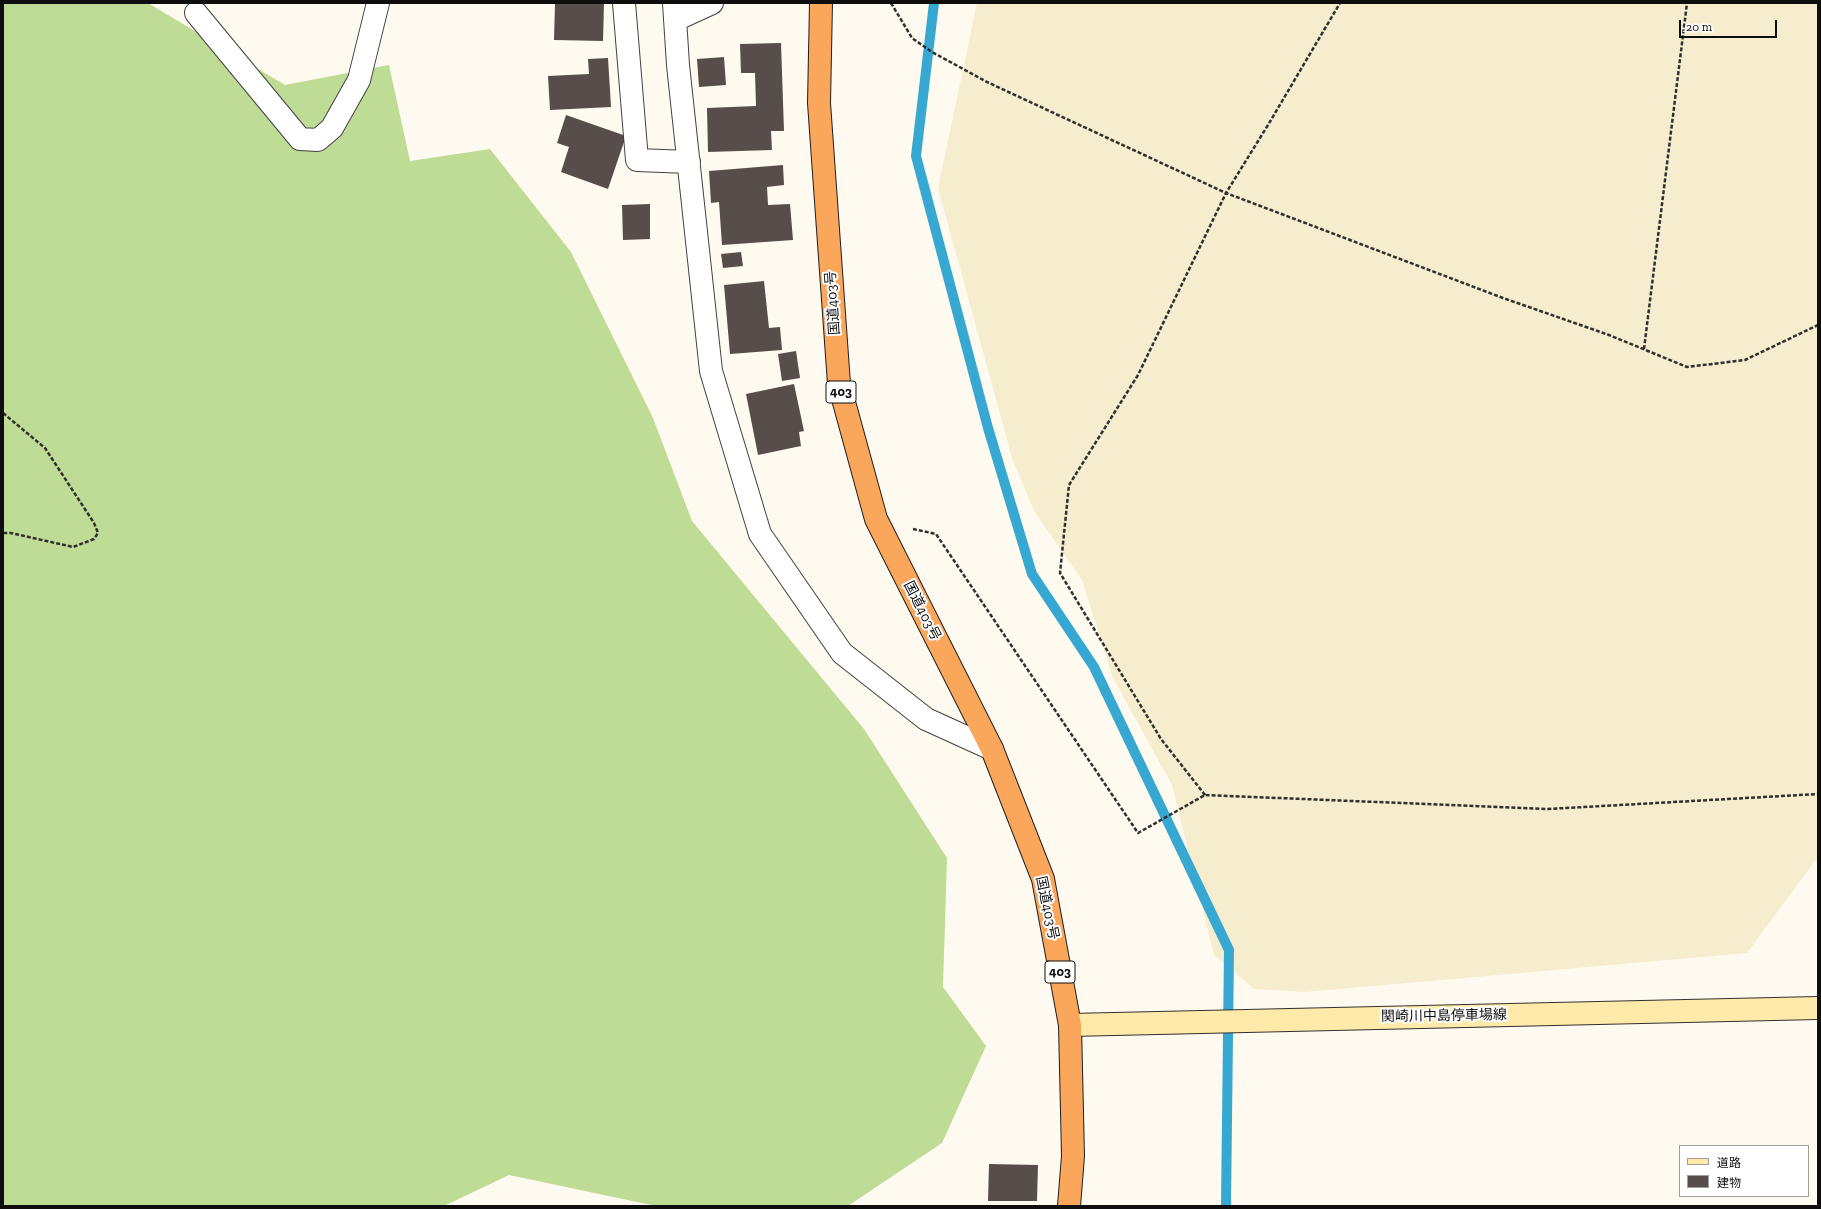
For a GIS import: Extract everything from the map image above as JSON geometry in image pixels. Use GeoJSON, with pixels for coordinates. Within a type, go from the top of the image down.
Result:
{"type":"FeatureCollection","features":[{"type":"Feature","properties":{"kind":"highway","name":"国道403号"},"geometry":{"type":"LineString","coordinates":[[821,3],[819,103],[839,384],[876,520],[992,749],[1043,879],[1070,1025],[1073,1156],[1069,1206]]}},
{"type":"Feature","properties":{"kind":"main road","name":"関崎川中島停車場線"},"geometry":{"type":"LineString","coordinates":[[1070,1025],[1818,1008]]}},
{"type":"Feature","properties":{"kind":"street"},"geometry":{"type":"LineString","coordinates":[[196,13],[300,139],[318,140],[332,128],[359,80],[378,3]]}},
{"type":"Feature","properties":{"kind":"street"},"geometry":{"type":"LineString","coordinates":[[624,3],[637,160],[689,162]]}},
{"type":"Feature","properties":{"kind":"street"},"geometry":{"type":"LineString","coordinates":[[712,3],[674,12],[678,66],[711,371],[760,534],[842,653],[926,719],[992,749]]}},
{"type":"Feature","properties":{"kind":"path"},"geometry":{"type":"LineString","coordinates":[[891,3],[912,38],[932,52],[987,82],[1226,193],[1496,296],[1609,335],[1687,367],[1745,360],[1818,325]]}},
{"type":"Feature","properties":{"kind":"path"},"geometry":{"type":"LineString","coordinates":[[1205,795],[1161,739],[1060,573],[1070,485],[1138,375],[1226,193],[1340,3]]}},
{"type":"Feature","properties":{"kind":"path"},"geometry":{"type":"LineString","coordinates":[[1644,349],[1686,3]]}},
{"type":"Feature","properties":{"kind":"path"},"geometry":{"type":"LineString","coordinates":[[3,413],[45,448],[94,523],[98,533],[94,539],[73,547],[11,533],[3,533]]}},
{"type":"Feature","properties":{"kind":"path"},"geometry":{"type":"LineString","coordinates":[[876,520],[936,534],[1138,833],[1205,795],[1548,809],[1818,794]]}},
{"type":"Feature","properties":{"kind":"shaded area"},"geometry":{"type":"Polygon","coordinates":[[[977,3],[1818,3],[1818,857],[1747,953],[1306,992],[1254,989],[1214,955],[1172,785],[1113,678],[1082,580],[1034,511],[1012,458],[938,188],[977,3]]]}},
{"type":"Feature","properties":{"kind":"green space"},"geometry":{"type":"Polygon","coordinates":[[[3,3],[148,3],[285,85],[389,65],[410,161],[490,149],[571,252],[653,418],[692,521],[864,729],[947,858],[943,987],[986,1046],[942,1143],[848,1206],[656,1206],[509,1175],[444,1206],[3,1206],[3,3]]]}},
{"type":"Feature","properties":{"kind":"building"},"geometry":{"type":"Polygon","coordinates":[[[555,3],[604,3],[603,41],[554,40],[555,3]]]}},
{"type":"Feature","properties":{"kind":"building"},"geometry":{"type":"Polygon","coordinates":[[[781,43],[784,131],[771,131],[772,150],[708,152],[707,108],[756,106],[755,73],[741,73],[740,44],[781,43]]]}},
{"type":"Feature","properties":{"kind":"building"},"geometry":{"type":"Polygon","coordinates":[[[724,57],[726,85],[699,87],[697,59],[724,57]]]}},
{"type":"Feature","properties":{"kind":"building"},"geometry":{"type":"Polygon","coordinates":[[[608,58],[611,107],[550,110],[548,76],[589,74],[588,59],[608,58]]]}},
{"type":"Feature","properties":{"kind":"building"},"geometry":{"type":"Polygon","coordinates":[[[566,115],[626,136],[608,189],[561,172],[569,147],[557,143],[566,115]]]}},
{"type":"Feature","properties":{"kind":"building"},"geometry":{"type":"Polygon","coordinates":[[[783,165],[784,185],[767,187],[768,205],[790,204],[793,240],[722,245],[719,202],[711,203],[709,171],[783,165]]]}},
{"type":"Feature","properties":{"kind":"building"},"geometry":{"type":"Polygon","coordinates":[[[650,204],[650,239],[623,240],[622,205],[650,204]]]}},
{"type":"Feature","properties":{"kind":"building"},"geometry":{"type":"Polygon","coordinates":[[[741,252],[743,266],[723,268],[721,254],[741,252]]]}},
{"type":"Feature","properties":{"kind":"building"},"geometry":{"type":"Polygon","coordinates":[[[764,281],[769,328],[780,327],[782,350],[730,354],[724,285],[764,281]]]}},
{"type":"Feature","properties":{"kind":"building"},"geometry":{"type":"Polygon","coordinates":[[[796,351],[800,378],[782,381],[778,354],[796,351]]]}},
{"type":"Feature","properties":{"kind":"building"},"geometry":{"type":"Polygon","coordinates":[[[794,384],[804,431],[799,432],[801,446],[758,455],[746,394],[794,384]]]}},
{"type":"Feature","properties":{"kind":"building"},"geometry":{"type":"Polygon","coordinates":[[[989,1164],[1038,1165],[1037,1201],[988,1201],[989,1164]]]}},
{"type":"Feature","properties":{"kind":"waterway"},"geometry":{"type":"LineString","coordinates":[[934,3],[916,156],[988,428],[1032,574],[1094,667],[1229,950],[1226,1206]]}}]}
